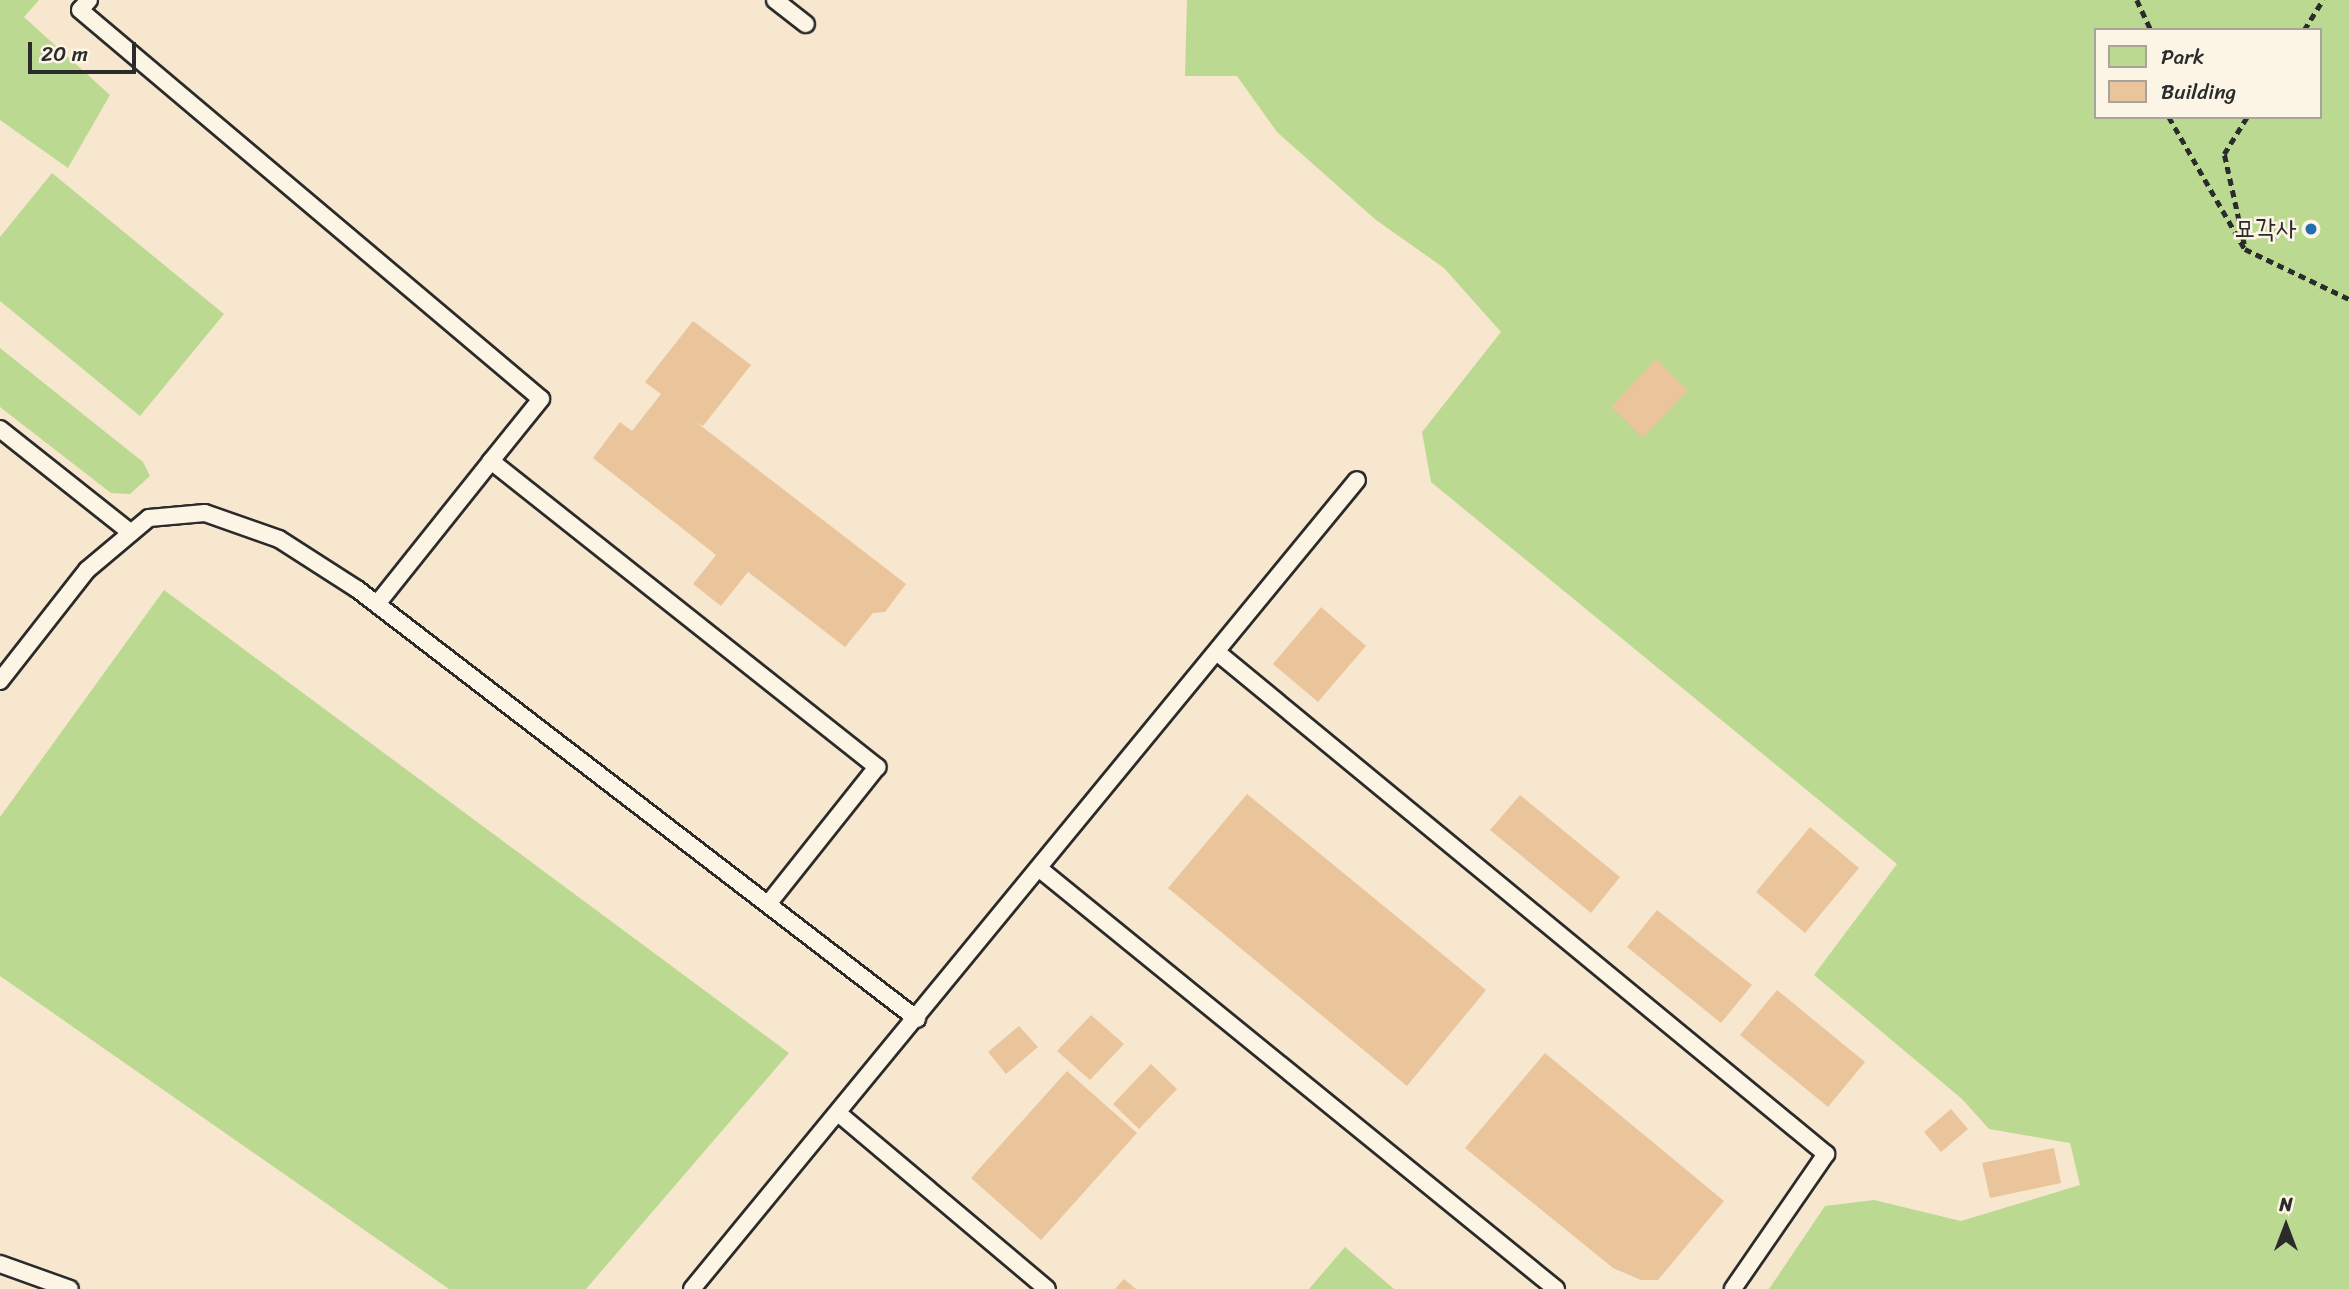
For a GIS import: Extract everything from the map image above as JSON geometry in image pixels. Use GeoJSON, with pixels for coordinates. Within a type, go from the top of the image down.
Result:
{"type":"FeatureCollection","features":[{"type":"Feature","properties":{"kind":"lane"},"geometry":{"type":"LineString","coordinates":[[89,0],[80,10],[541,399],[377,604]]}},
{"type":"Feature","properties":{"kind":"lane"},"geometry":{"type":"LineString","coordinates":[[775,0],[806,24]]}},
{"type":"Feature","properties":{"kind":"lane"},"geometry":{"type":"LineString","coordinates":[[0,429],[131,533]]}},
{"type":"Feature","properties":{"kind":"lane"},"geometry":{"type":"LineString","coordinates":[[491,461],[877,767],[768,904]]}},
{"type":"Feature","properties":{"kind":"lane"},"geometry":{"type":"LineString","coordinates":[[692,1289],[1041,870],[1357,480]]}},
{"type":"Feature","properties":{"kind":"lane"},"geometry":{"type":"LineString","coordinates":[[0,681],[87,570],[149,518],[205,513],[279,539],[377,604],[917,1019]]}},
{"type":"Feature","properties":{"kind":"lane"},"geometry":{"type":"LineString","coordinates":[[1218,653],[1826,1154],[1733,1289]]}},
{"type":"Feature","properties":{"kind":"lane"},"geometry":{"type":"LineString","coordinates":[[1041,870],[1556,1289]]}},
{"type":"Feature","properties":{"kind":"lane"},"geometry":{"type":"LineString","coordinates":[[838,1113],[1047,1289]]}},
{"type":"Feature","properties":{"kind":"lane"},"geometry":{"type":"LineString","coordinates":[[0,1264],[70,1289]]}},
{"type":"Feature","properties":{"kind":"path"},"geometry":{"type":"LineString","coordinates":[[2137,0],[2150,28]]}},
{"type":"Feature","properties":{"kind":"path"},"geometry":{"type":"LineString","coordinates":[[2305,28],[2323,0]]}},
{"type":"Feature","properties":{"kind":"path"},"geometry":{"type":"LineString","coordinates":[[2170,119],[2245,249],[2349,299]]}},
{"type":"Feature","properties":{"kind":"path"},"geometry":{"type":"LineString","coordinates":[[2245,249],[2224,154],[2246,119]]}},
{"type":"Feature","properties":{"kind":"green space"},"geometry":{"type":"Polygon","coordinates":[[[0,0],[39,0],[24,17],[110,95],[68,168],[0,120],[0,0]]]}},
{"type":"Feature","properties":{"kind":"green space"},"geometry":{"type":"Polygon","coordinates":[[[1187,0],[2349,0],[2349,1289],[1769,1289],[1825,1206],[1874,1200],[1961,1221],[2080,1185],[2070,1143],[1989,1129],[1962,1099],[1814,975],[1897,864],[1431,482],[1422,432],[1501,332],[1444,268],[1376,220],[1277,132],[1237,76],[1185,76],[1187,0]]]}},
{"type":"Feature","properties":{"kind":"green space"},"geometry":{"type":"Polygon","coordinates":[[[52,173],[224,314],[140,416],[0,301],[0,237],[52,173]]]}},
{"type":"Feature","properties":{"kind":"green space"},"geometry":{"type":"Polygon","coordinates":[[[0,348],[143,462],[150,476],[130,494],[111,493],[0,407],[0,348]]]}},
{"type":"Feature","properties":{"kind":"green space"},"geometry":{"type":"Polygon","coordinates":[[[164,590],[789,1053],[586,1289],[449,1289],[0,976],[0,817],[164,590]]]}},
{"type":"Feature","properties":{"kind":"green space"},"geometry":{"type":"Polygon","coordinates":[[[1345,1247],[1394,1289],[1309,1289],[1345,1247]]]}},
{"type":"Feature","properties":{"kind":"building"},"geometry":{"type":"Polygon","coordinates":[[[693,321],[751,365],[703,426],[696,422],[906,584],[885,612],[873,613],[845,647],[748,572],[721,606],[693,584],[716,555],[593,458],[620,422],[632,431],[661,394],[645,382],[693,321]]]}},
{"type":"Feature","properties":{"kind":"building"},"geometry":{"type":"Polygon","coordinates":[[[1656,359],[1688,390],[1643,438],[1611,407],[1656,359]]]}},
{"type":"Feature","properties":{"kind":"building"},"geometry":{"type":"Polygon","coordinates":[[[1321,607],[1366,646],[1318,702],[1273,664],[1321,607]]]}},
{"type":"Feature","properties":{"kind":"building"},"geometry":{"type":"Polygon","coordinates":[[[1247,794],[1486,990],[1407,1086],[1168,888],[1247,794]]]}},
{"type":"Feature","properties":{"kind":"building"},"geometry":{"type":"Polygon","coordinates":[[[1520,795],[1620,877],[1591,913],[1490,830],[1520,795]]]}},
{"type":"Feature","properties":{"kind":"building"},"geometry":{"type":"Polygon","coordinates":[[[1810,827],[1859,868],[1805,933],[1756,892],[1810,827]]]}},
{"type":"Feature","properties":{"kind":"building"},"geometry":{"type":"Polygon","coordinates":[[[1657,910],[1752,985],[1721,1023],[1627,947],[1657,910]]]}},
{"type":"Feature","properties":{"kind":"building"},"geometry":{"type":"Polygon","coordinates":[[[1777,990],[1865,1062],[1828,1107],[1740,1035],[1777,990]]]}},
{"type":"Feature","properties":{"kind":"building"},"geometry":{"type":"Polygon","coordinates":[[[1091,1015],[1124,1044],[1090,1080],[1057,1051],[1091,1015]]]}},
{"type":"Feature","properties":{"kind":"building"},"geometry":{"type":"Polygon","coordinates":[[[1019,1026],[1038,1047],[1006,1074],[988,1052],[1019,1026]]]}},
{"type":"Feature","properties":{"kind":"building"},"geometry":{"type":"Polygon","coordinates":[[[1545,1053],[1724,1201],[1658,1280],[1641,1280],[1613,1268],[1465,1148],[1545,1053]]]}},
{"type":"Feature","properties":{"kind":"building"},"geometry":{"type":"Polygon","coordinates":[[[1151,1064],[1177,1089],[1139,1129],[1113,1104],[1151,1064]]]}},
{"type":"Feature","properties":{"kind":"building"},"geometry":{"type":"Polygon","coordinates":[[[1067,1071],[1137,1133],[1041,1240],[971,1178],[1067,1071]]]}},
{"type":"Feature","properties":{"kind":"building"},"geometry":{"type":"Polygon","coordinates":[[[1951,1109],[1968,1129],[1941,1152],[1924,1132],[1951,1109]]]}},
{"type":"Feature","properties":{"kind":"building"},"geometry":{"type":"Polygon","coordinates":[[[2054,1148],[2061,1183],[1990,1198],[1982,1163],[2054,1148]]]}},
{"type":"Feature","properties":{"kind":"building"},"geometry":{"type":"Polygon","coordinates":[[[1124,1279],[1136,1289],[1115,1289],[1124,1279]]]}},
{"type":"Feature","properties":{"kind":"place","name":"묘각사"},"geometry":{"type":"Point","coordinates":[2311,229]}}]}
